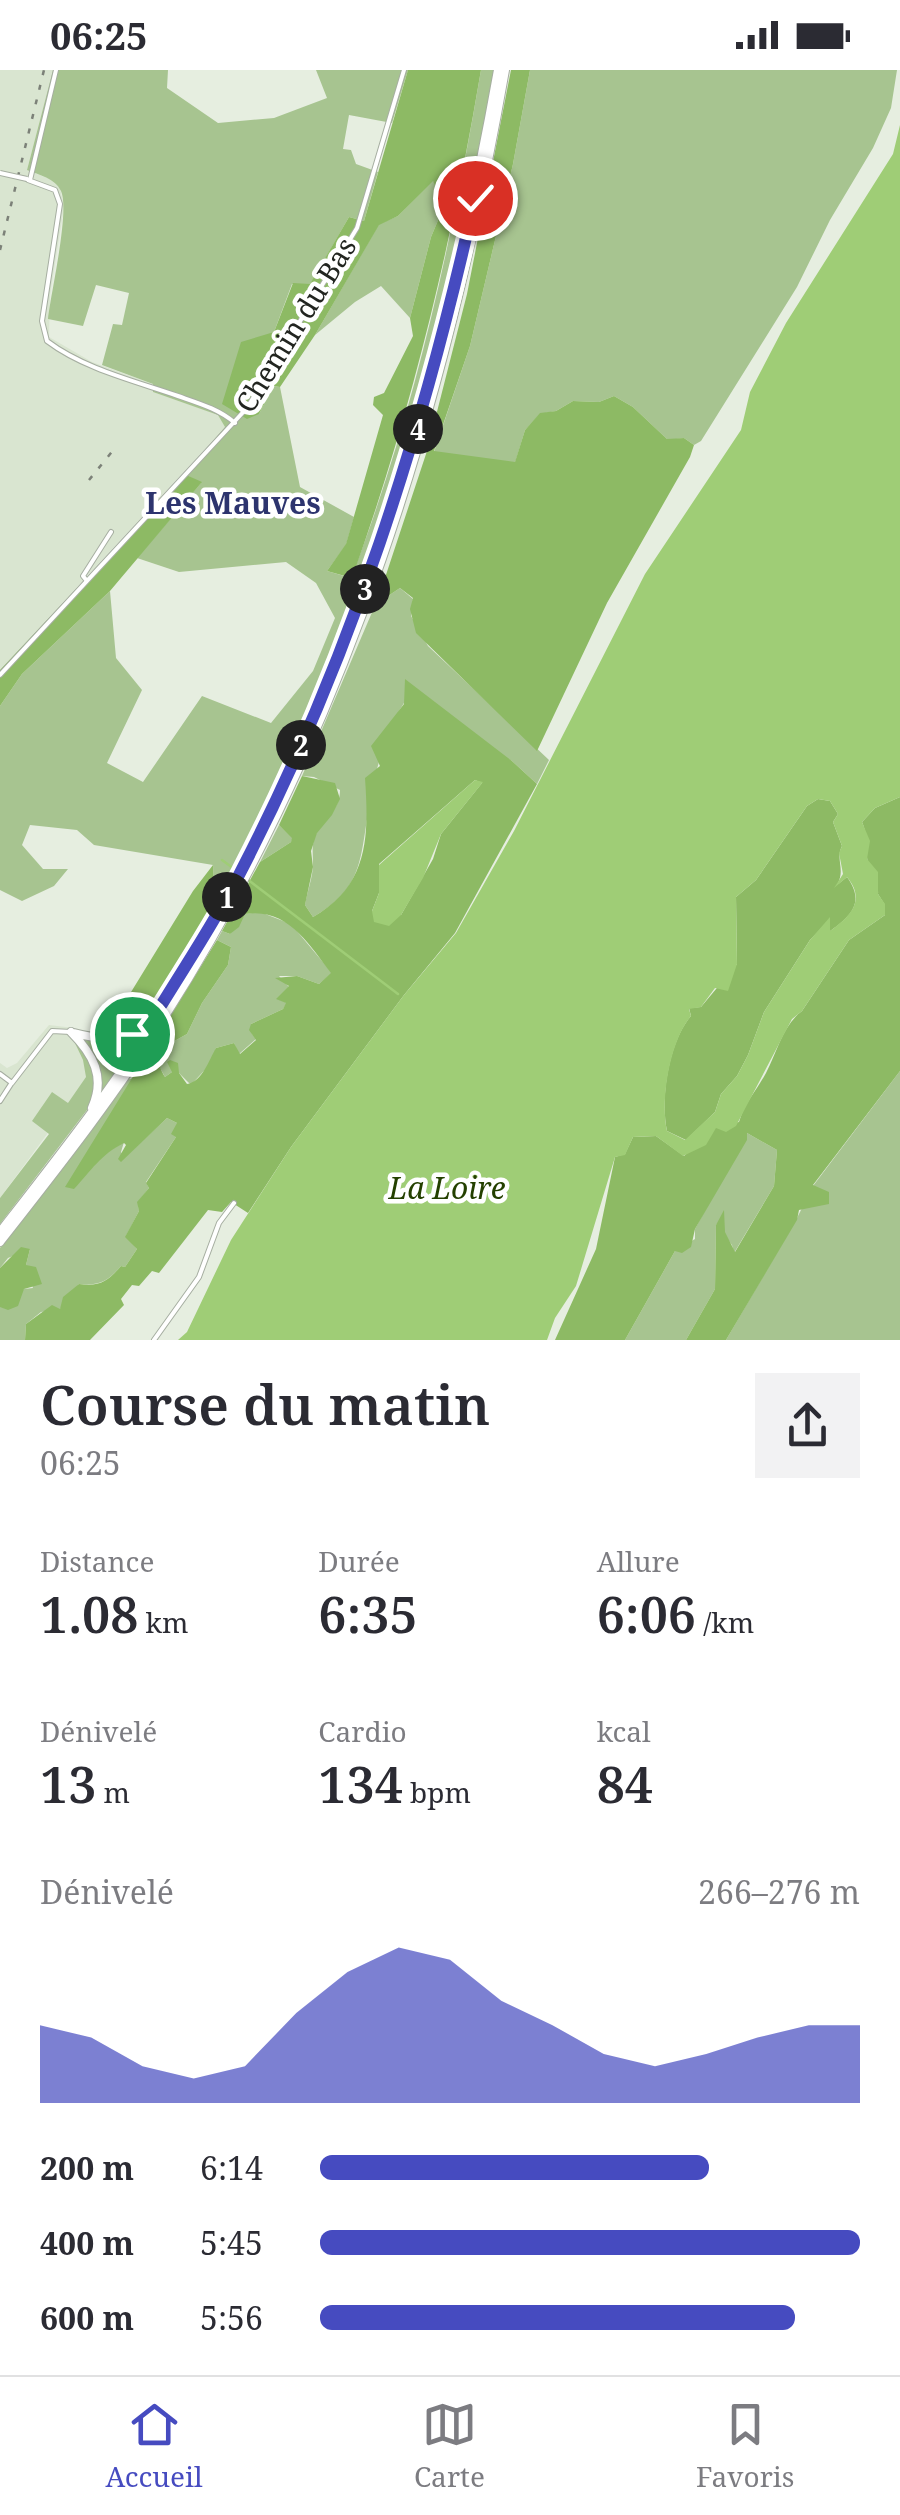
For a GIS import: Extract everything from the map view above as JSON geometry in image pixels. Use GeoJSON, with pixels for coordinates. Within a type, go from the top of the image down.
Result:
{"type":"FeatureCollection","features":[{"type":"Feature","properties":{"kind":"main road"},"geometry":{"type":"LineString","coordinates":[[0,1230],[97,1107],[161,1012],[212,925],[311,723],[381,544],[442,340],[501,70]]}},
{"type":"Feature","properties":{"kind":"main road"},"geometry":{"type":"LineString","coordinates":[[0,1242],[105,1107],[189,978],[275,816],[332,688],[392,532],[444,358],[481,199],[501,70]]}},
{"type":"Feature","properties":{"kind":"main road"},"geometry":{"type":"LineString","coordinates":[[71,1032],[108,1040],[138,1030],[154,1015],[212,925]]}},
{"type":"Feature","properties":{"kind":"main road"},"geometry":{"type":"LineString","coordinates":[[0,1230],[96,1097],[98,1074],[93,1060],[71,1032]]}},
{"type":"Feature","properties":{"kind":"street"},"geometry":{"type":"LineString","coordinates":[[28,180],[56,70]]}},
{"type":"Feature","properties":{"kind":"street","name":"Chemin du Bas"},"geometry":{"type":"LineString","coordinates":[[0,674],[235,423],[357,228],[404,70]]}},
{"type":"Feature","properties":{"kind":"street"},"geometry":{"type":"LineString","coordinates":[[0,173],[55,190],[60,204],[42,321],[47,341],[93,366],[225,414],[235,423]]}},
{"type":"Feature","properties":{"kind":"street"},"geometry":{"type":"LineString","coordinates":[[88,581],[83,576],[86,568],[111,532]]}},
{"type":"Feature","properties":{"kind":"street"},"geometry":{"type":"LineString","coordinates":[[0,1101],[52,1031],[71,1032]]}},
{"type":"Feature","properties":{"kind":"street"},"geometry":{"type":"LineString","coordinates":[[0,1074],[12,1083]]}},
{"type":"Feature","properties":{"kind":"street"},"geometry":{"type":"LineString","coordinates":[[154,1340],[198,1277],[219,1223],[234,1203]]}},
{"type":"Feature","properties":{"kind":"shaded area"},"geometry":{"type":"Polygon","coordinates":[[[0,70],[53,70],[27,170],[50,179],[60,188],[64,207],[50,295],[49,337],[92,362],[153,384],[153,392],[219,415],[225,427],[0,670],[0,70]]]}},
{"type":"Feature","properties":{"kind":"shaded area"},"geometry":{"type":"Polygon","coordinates":[[[53,70],[168,70],[167,88],[218,123],[274,118],[327,98],[316,70],[408,70],[392,123],[349,115],[343,149],[351,150],[356,164],[378,172],[364,221],[349,217],[310,285],[292,284],[274,332],[259,414],[273,386],[280,387],[300,487],[354,517],[346,545],[327,571],[351,578],[394,454],[429,327],[481,70],[494,70],[483,144],[435,356],[388,513],[306,722],[215,903],[213,865],[94,845],[77,830],[30,825],[22,845],[43,869],[68,869],[54,886],[22,901],[0,890],[0,706],[22,674],[110,591],[116,658],[142,690],[107,763],[143,782],[202,696],[271,723],[313,671],[335,618],[316,583],[286,562],[179,572],[137,558],[201,483],[184,474],[225,427],[218,415],[153,392],[153,384],[102,365],[113,324],[122,325],[129,293],[96,285],[83,326],[48,319],[62,233],[63,201],[55,183],[27,170],[53,70]]]}},
{"type":"Feature","properties":{"kind":"shaded area"},"geometry":{"type":"Polygon","coordinates":[[[408,70],[481,70],[428,327],[393,454],[352,578],[327,571],[346,544],[383,415],[373,405],[374,397],[384,393],[413,336],[410,318],[431,237],[444,206],[433,181],[398,216],[379,225],[315,335],[280,387],[273,386],[259,414],[247,419],[222,404],[241,342],[274,332],[293,283],[310,284],[349,217],[364,221],[408,70]]]}},
{"type":"Feature","properties":{"kind":"shaded area"},"geometry":{"type":"Polygon","coordinates":[[[511,70],[530,70],[513,164],[470,346],[434,451],[515,462],[525,430],[540,413],[556,411],[573,401],[599,402],[614,396],[633,407],[667,439],[684,438],[694,445],[607,603],[537,751],[416,633],[410,609],[413,598],[400,588],[385,598],[379,596],[427,451],[467,294],[511,70]]]}},
{"type":"Feature","properties":{"kind":"shaded area"},"geometry":{"type":"Polygon","coordinates":[[[530,70],[897,70],[891,108],[873,148],[830,220],[797,287],[701,441],[694,445],[684,438],[668,440],[633,407],[614,396],[599,402],[573,401],[556,411],[540,414],[525,430],[515,463],[434,452],[470,346],[513,164],[530,70]]]}},
{"type":"Feature","properties":{"kind":"shaded area"},"geometry":{"type":"Polygon","coordinates":[[[433,180],[444,206],[431,237],[410,318],[381,286],[315,335],[379,224],[398,216],[433,180]]]}},
{"type":"Feature","properties":{"kind":"shaded area"},"geometry":{"type":"Polygon","coordinates":[[[184,474],[202,482],[110,591],[22,674],[0,706],[0,670],[184,474]]]}},
{"type":"Feature","properties":{"kind":"shaded area"},"geometry":{"type":"Polygon","coordinates":[[[400,588],[413,599],[411,616],[428,646],[549,760],[537,784],[512,761],[404,703],[381,756],[356,873],[341,896],[313,917],[305,905],[314,840],[338,803],[340,790],[314,777],[302,776],[379,596],[385,598],[400,588]]]}},
{"type":"Feature","properties":{"kind":"shaded area"},"geometry":{"type":"Polygon","coordinates":[[[405,679],[537,784],[455,933],[291,1147],[248,1213],[231,1202],[222,1212],[208,1210],[159,1273],[152,1271],[139,1286],[132,1285],[121,1299],[124,1305],[90,1340],[25,1340],[26,1324],[52,1305],[60,1309],[63,1297],[79,1284],[93,1285],[108,1279],[121,1266],[125,1267],[137,1249],[125,1237],[139,1211],[137,1202],[149,1188],[146,1183],[176,1137],[171,1134],[177,1123],[167,1118],[121,1162],[118,1159],[126,1145],[116,1147],[74,1189],[65,1187],[217,940],[231,947],[228,965],[187,1034],[162,1048],[160,1056],[165,1077],[172,1072],[167,1062],[170,1060],[178,1063],[179,1073],[187,1084],[201,1075],[216,1048],[234,1043],[240,1054],[256,1040],[249,1030],[251,1024],[283,1009],[286,1003],[276,999],[289,986],[275,978],[297,976],[319,984],[331,973],[296,930],[273,916],[245,914],[230,934],[222,931],[260,862],[291,842],[292,838],[279,825],[302,776],[335,783],[340,799],[317,833],[311,851],[313,867],[305,905],[313,917],[345,890],[362,857],[365,778],[380,766],[371,746],[404,704],[405,679]],[[475,780],[379,864],[379,893],[372,911],[401,915],[433,859],[441,834],[482,783],[475,780]]]}},
{"type":"Feature","properties":{"kind":"shaded area"},"geometry":{"type":"Polygon","coordinates":[[[900,797],[900,1071],[813,1185],[829,1192],[829,1204],[799,1210],[797,1220],[726,1340],[686,1340],[715,1289],[716,1225],[724,1210],[725,1232],[735,1252],[774,1186],[777,1150],[747,1133],[747,1140],[695,1229],[691,1247],[682,1253],[675,1251],[625,1340],[555,1340],[596,1249],[615,1157],[625,1154],[633,1137],[656,1136],[684,1156],[716,1127],[739,1122],[790,1024],[849,940],[885,915],[885,905],[868,863],[862,822],[875,808],[900,797]]]}},
{"type":"Feature","properties":{"kind":"shaded area"},"geometry":{"type":"Polygon","coordinates":[[[818,799],[830,801],[838,814],[833,822],[842,846],[837,885],[847,877],[855,894],[853,909],[829,932],[830,919],[810,940],[764,1012],[748,1055],[721,1094],[715,1112],[686,1140],[667,1131],[665,1103],[672,1055],[691,1016],[689,1008],[701,1007],[737,964],[736,897],[756,880],[807,806],[818,799]]]}},
{"type":"Feature","properties":{"kind":"shaded area"},"geometry":{"type":"Polygon","coordinates":[[[279,825],[293,838],[291,842],[260,862],[279,825]]]}},
{"type":"Feature","properties":{"kind":"shaded area"},"geometry":{"type":"Polygon","coordinates":[[[213,865],[215,903],[160,1000],[147,1018],[129,1027],[109,1028],[193,891],[213,865]]]}},
{"type":"Feature","properties":{"kind":"shaded area"},"geometry":{"type":"Polygon","coordinates":[[[260,912],[291,924],[332,973],[319,984],[297,976],[279,976],[289,987],[278,999],[287,1003],[283,1009],[251,1024],[256,1039],[239,1054],[234,1043],[216,1048],[211,1063],[191,1085],[179,1073],[165,1077],[158,1064],[162,1048],[187,1034],[228,965],[231,947],[217,940],[222,931],[230,934],[245,914],[260,912]]]}},
{"type":"Feature","properties":{"kind":"shaded area"},"geometry":{"type":"Polygon","coordinates":[[[49,1025],[74,1028],[100,1062],[0,1198],[0,1063],[7,1068],[17,1063],[49,1025]]]}},
{"type":"Feature","properties":{"kind":"shaded area"},"geometry":{"type":"Polygon","coordinates":[[[143,1030],[99,1095],[96,1064],[79,1037],[114,1042],[143,1030]]]}},
{"type":"Feature","properties":{"kind":"shaded area"},"geometry":{"type":"Polygon","coordinates":[[[74,1041],[93,1071],[95,1087],[90,1106],[0,1224],[0,1198],[49,1134],[32,1121],[52,1092],[68,1103],[86,1077],[74,1041]]]}},
{"type":"Feature","properties":{"kind":"shaded area"},"geometry":{"type":"Polygon","coordinates":[[[900,1071],[900,1340],[726,1340],[813,1186],[900,1071]]]}},
{"type":"Feature","properties":{"kind":"shaded area"},"geometry":{"type":"Polygon","coordinates":[[[133,1078],[115,1108],[102,1155],[124,1142],[124,1158],[167,1118],[177,1123],[176,1137],[146,1182],[149,1188],[138,1202],[139,1211],[126,1236],[137,1249],[125,1267],[121,1266],[108,1279],[79,1284],[60,1309],[41,1312],[26,1324],[25,1340],[0,1340],[0,1307],[24,1289],[33,1288],[26,1265],[30,1249],[8,1258],[0,1268],[0,1248],[127,1080],[133,1078]]]}},
{"type":"Feature","properties":{"kind":"shaded area"},"geometry":{"type":"Polygon","coordinates":[[[747,1133],[777,1150],[774,1186],[734,1253],[716,1224],[715,1289],[686,1340],[625,1340],[675,1251],[695,1239],[695,1229],[747,1133]]]}},
{"type":"Feature","properties":{"kind":"shaded area"},"geometry":{"type":"Polygon","coordinates":[[[21,1247],[30,1249],[26,1265],[36,1267],[42,1284],[24,1289],[18,1306],[8,1310],[0,1307],[0,1268],[21,1247]]]}},
{"type":"Feature","properties":{"kind":"water","name":"La Loire"},"geometry":{"type":"Polygon","coordinates":[[[900,125],[900,797],[875,808],[862,822],[870,841],[867,859],[878,872],[878,894],[885,904],[885,915],[849,940],[802,1011],[792,1019],[736,1126],[726,1132],[716,1128],[706,1145],[683,1156],[656,1136],[633,1137],[625,1155],[615,1157],[576,1286],[555,1318],[547,1340],[178,1340],[187,1332],[231,1240],[291,1147],[404,995],[456,933],[514,831],[645,574],[741,430],[750,392],[786,323],[893,154],[900,125]],[[818,799],[807,806],[756,880],[736,897],[737,964],[728,991],[715,988],[701,1007],[689,1009],[691,1016],[677,1040],[668,1071],[667,1131],[685,1140],[715,1112],[721,1094],[748,1055],[764,1012],[810,940],[830,917],[830,931],[853,908],[855,894],[847,877],[834,888],[843,874],[839,853],[842,846],[833,822],[838,814],[830,801],[818,799]]]}},
{"type":"Feature","properties":{"kind":"water"},"geometry":{"type":"Polygon","coordinates":[[[475,780],[483,782],[441,834],[423,878],[401,915],[389,926],[374,922],[379,865],[475,780]]]}},
{"type":"Feature","properties":{"kind":"waterway"},"geometry":{"type":"LineString","coordinates":[[222,860],[237,871]]}},
{"type":"Feature","properties":{"kind":"waterway"},"geometry":{"type":"LineString","coordinates":[[247,879],[398,994]]}},
{"type":"Feature","properties":{"kind":"railway"},"geometry":{"type":"LineString","coordinates":[[0,250],[44,70]]}},
{"type":"Feature","properties":{"kind":"railway"},"geometry":{"type":"LineString","coordinates":[[89,480],[115,448]]}},
{"type":"Feature","properties":{"kind":"district","name":"Les Mauves"},"geometry":{"type":"Point","coordinates":[233,504]}},
{"type":"Feature","properties":{"kind":"route"},"geometry":{"type":"LineString","coordinates":[[132,1034],[162,1004],[240,874],[311,723],[350,628],[424,409],[475,198]]}}]}
